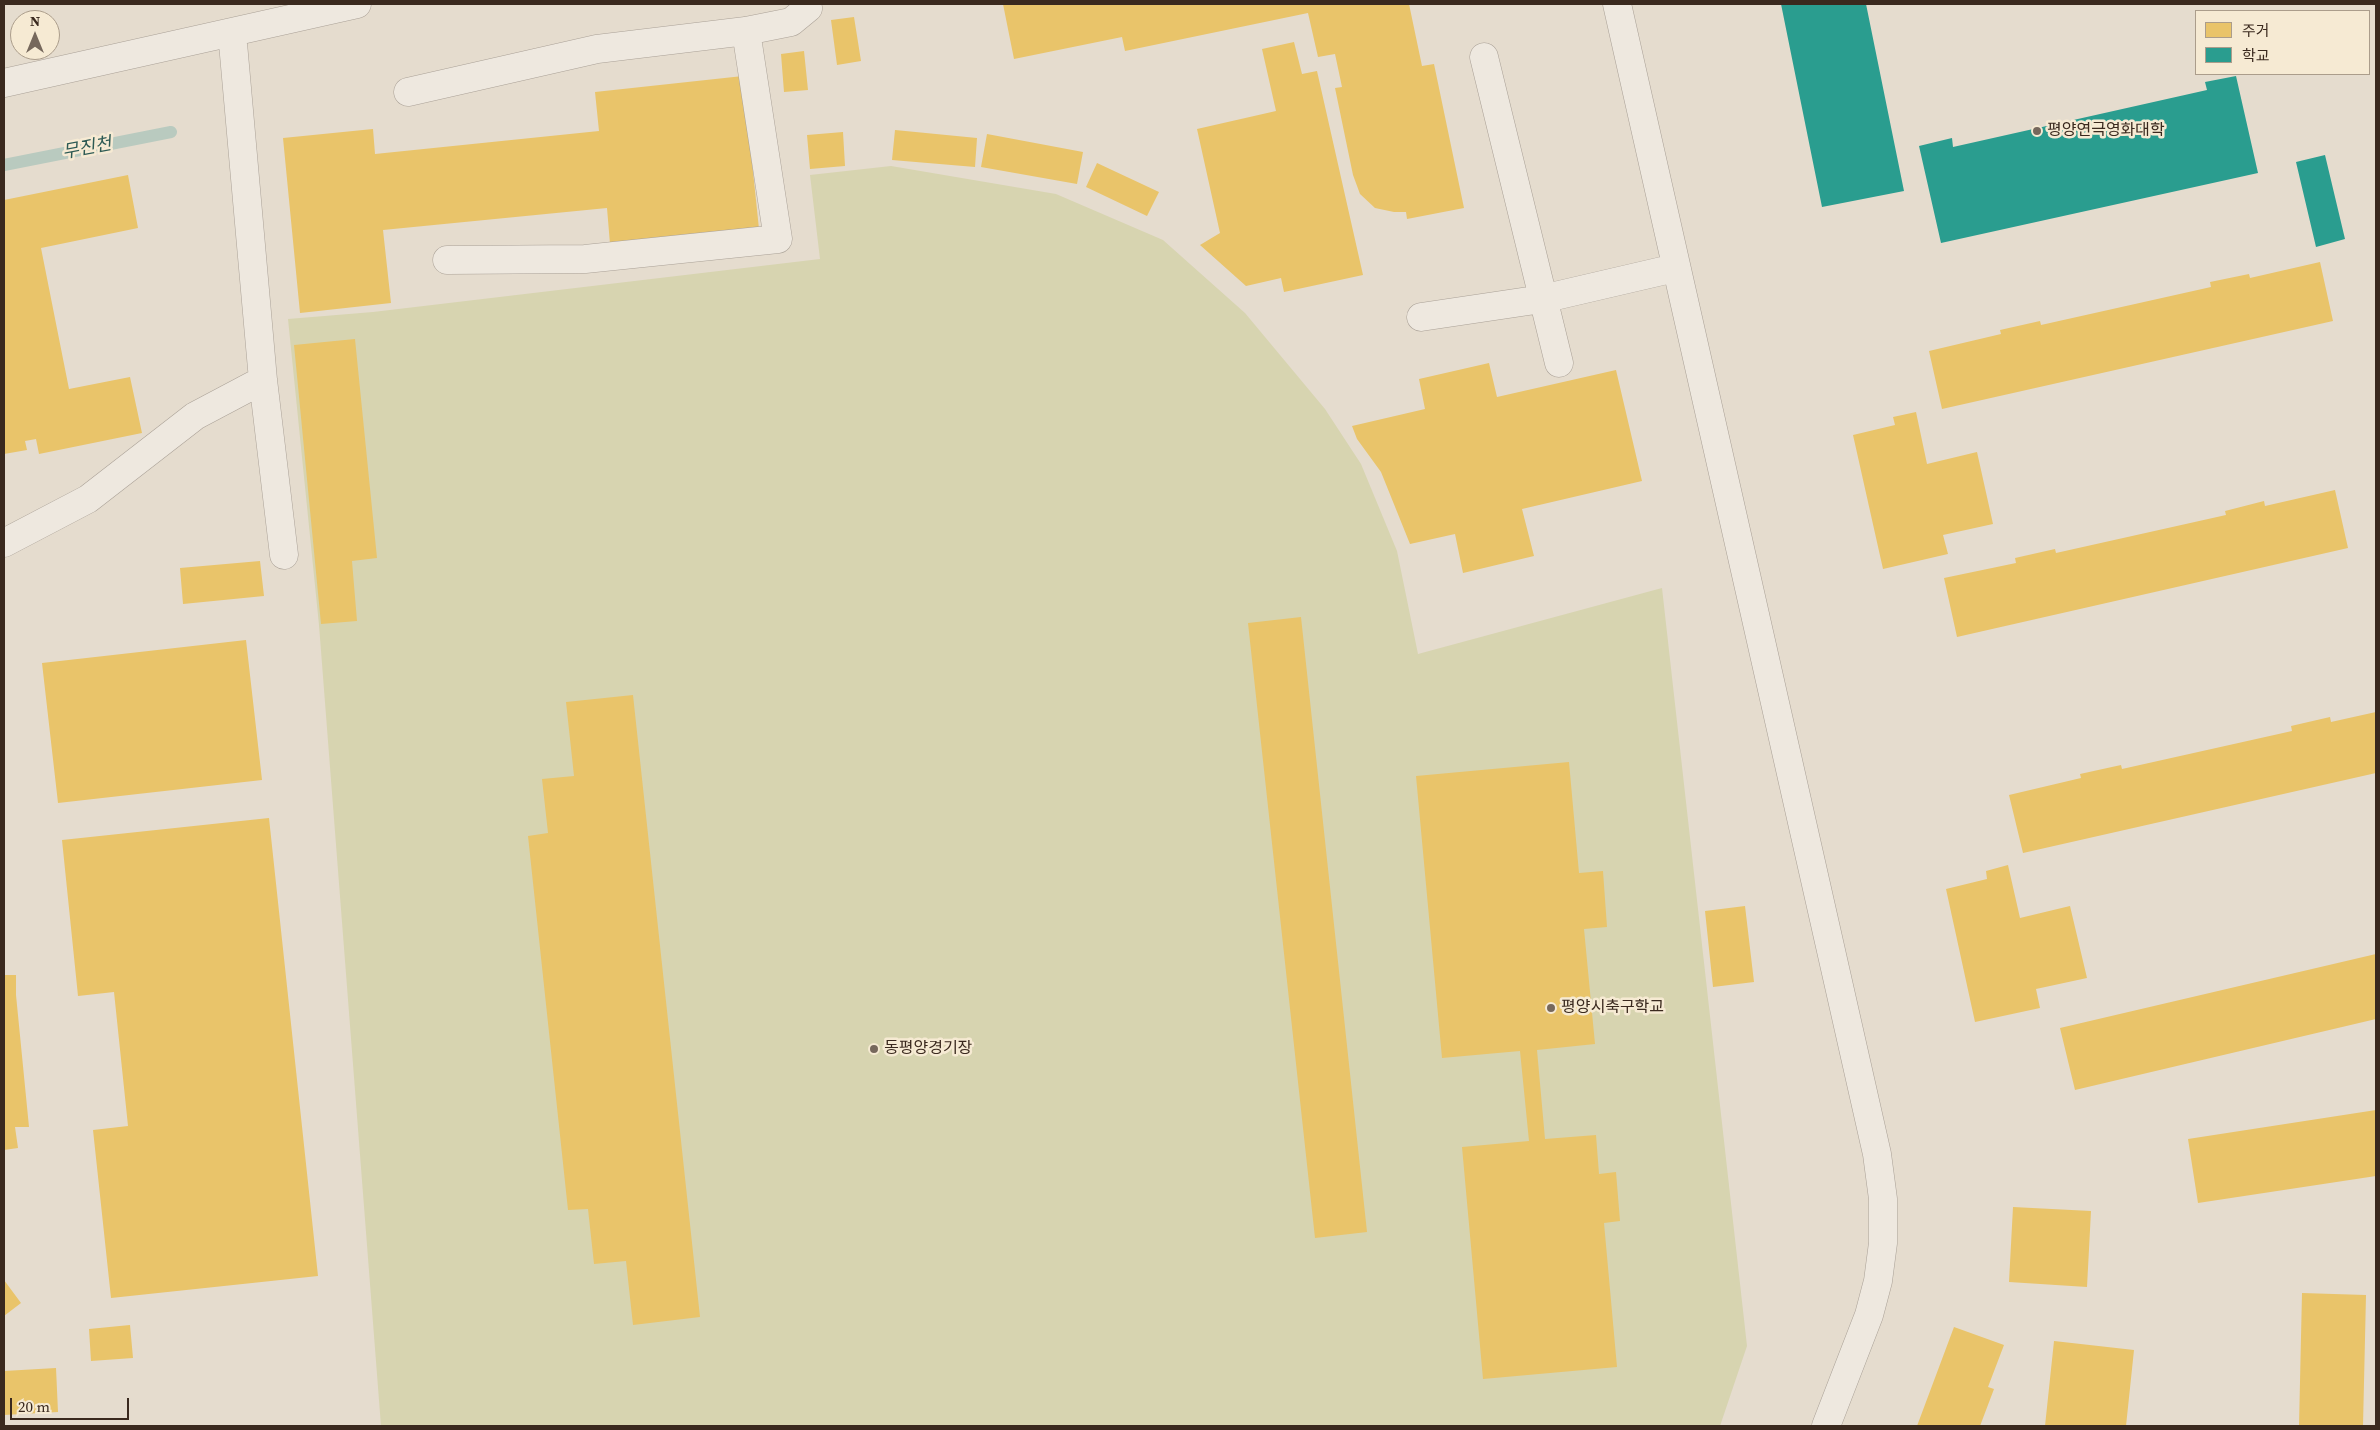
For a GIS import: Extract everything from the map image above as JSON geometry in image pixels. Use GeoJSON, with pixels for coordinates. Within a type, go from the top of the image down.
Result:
{"type":"FeatureCollection","features":[{"type":"Feature","properties":{"kind":"street"},"geometry":{"type":"LineString","coordinates":[[4,83],[356,4]]}},
{"type":"Feature","properties":{"kind":"street"},"geometry":{"type":"LineString","coordinates":[[408,92],[596,49],[746,31],[791,22],[808,8],[807,4]]}},
{"type":"Feature","properties":{"kind":"street"},"geometry":{"type":"LineString","coordinates":[[1617,4],[1675,268],[1877,1154],[1883,1199],[1883,1243],[1878,1281],[1869,1315],[1826,1426]]}},
{"type":"Feature","properties":{"kind":"street"},"geometry":{"type":"LineString","coordinates":[[447,260],[585,259],[778,239],[746,31]]}},
{"type":"Feature","properties":{"kind":"street"},"geometry":{"type":"LineString","coordinates":[[232,32],[262,380],[284,555]]}},
{"type":"Feature","properties":{"kind":"street"},"geometry":{"type":"LineString","coordinates":[[1484,57],[1558,363]]}},
{"type":"Feature","properties":{"kind":"street"},"geometry":{"type":"LineString","coordinates":[[1421,316],[1542,299],[1675,268]]}},
{"type":"Feature","properties":{"kind":"street"},"geometry":{"type":"LineString","coordinates":[[4,543],[88,499],[195,416],[262,380]]}},
{"type":"Feature","properties":{"kind":"shaded area","name":"동평양경기장"},"geometry":{"type":"Polygon","coordinates":[[[891,166],[1056,194],[1163,240],[1245,313],[1325,409],[1361,464],[1397,551],[1418,654],[1662,588],[1747,1346],[1720,1426],[381,1426],[319,625],[288,319],[373,312],[820,259],[810,175],[891,166]]]}},
{"type":"Feature","properties":{"kind":"building: 주거"},"geometry":{"type":"Polygon","coordinates":[[[1003,4],[1409,4],[1422,66],[1434,64],[1464,208],[1407,219],[1406,212],[1394,212],[1375,208],[1360,194],[1353,175],[1335,88],[1342,87],[1335,54],[1318,57],[1308,13],[1125,51],[1122,37],[1014,59],[1003,4]]]}},
{"type":"Feature","properties":{"kind":"building: 주거"},"geometry":{"type":"Polygon","coordinates":[[[854,17],[861,61],[837,65],[831,20],[854,17]]]}},
{"type":"Feature","properties":{"kind":"building: 주거"},"geometry":{"type":"Polygon","coordinates":[[[1294,42],[1302,74],[1317,71],[1363,275],[1284,292],[1281,278],[1246,286],[1200,245],[1220,233],[1197,129],[1276,111],[1262,49],[1294,42]]]}},
{"type":"Feature","properties":{"kind":"building: 주거"},"geometry":{"type":"Polygon","coordinates":[[[804,51],[808,90],[784,92],[781,54],[804,51]]]}},
{"type":"Feature","properties":{"kind":"building: 주거"},"geometry":{"type":"Polygon","coordinates":[[[743,76],[759,229],[610,244],[607,208],[383,230],[391,303],[300,313],[283,138],[373,129],[375,154],[599,131],[595,92],[743,76]]]}},
{"type":"Feature","properties":{"kind":"building: 주거"},"geometry":{"type":"Polygon","coordinates":[[[895,130],[977,138],[975,167],[892,160],[895,130]]]}},
{"type":"Feature","properties":{"kind":"building: 주거"},"geometry":{"type":"Polygon","coordinates":[[[843,132],[845,166],[810,169],[807,135],[843,132]]]}},
{"type":"Feature","properties":{"kind":"building: 주거"},"geometry":{"type":"Polygon","coordinates":[[[987,134],[1083,152],[1077,184],[981,167],[987,134]]]}},
{"type":"Feature","properties":{"kind":"building: 주거"},"geometry":{"type":"Polygon","coordinates":[[[1097,163],[1159,192],[1147,216],[1086,187],[1097,163]]]}},
{"type":"Feature","properties":{"kind":"building: 주거"},"geometry":{"type":"Polygon","coordinates":[[[128,175],[138,228],[41,248],[69,389],[130,377],[142,433],[39,454],[36,439],[25,441],[27,450],[4,454],[4,200],[128,175]]]}},
{"type":"Feature","properties":{"kind":"building: 주거"},"geometry":{"type":"Polygon","coordinates":[[[2320,262],[2333,321],[1942,409],[1929,351],[2001,334],[2000,330],[2040,321],[2041,325],[2211,287],[2210,282],[2249,274],[2250,278],[2320,262]]]}},
{"type":"Feature","properties":{"kind":"building: 주거"},"geometry":{"type":"Polygon","coordinates":[[[355,339],[377,558],[352,561],[357,621],[321,624],[294,345],[355,339]]]}},
{"type":"Feature","properties":{"kind":"building: 주거"},"geometry":{"type":"Polygon","coordinates":[[[1489,363],[1497,397],[1616,370],[1642,481],[1522,509],[1534,556],[1463,573],[1455,534],[1410,544],[1381,472],[1357,439],[1352,426],[1425,409],[1419,379],[1489,363]]]}},
{"type":"Feature","properties":{"kind":"building: 주거"},"geometry":{"type":"Polygon","coordinates":[[[1916,412],[1927,464],[1977,452],[1993,524],[1943,535],[1948,554],[1883,569],[1853,435],[1895,425],[1893,417],[1916,412]]]}},
{"type":"Feature","properties":{"kind":"building: 주거"},"geometry":{"type":"Polygon","coordinates":[[[2335,490],[2348,548],[1957,637],[1944,578],[2016,563],[2015,558],[2055,549],[2056,553],[2226,515],[2225,511],[2264,501],[2265,506],[2335,490]]]}},
{"type":"Feature","properties":{"kind":"building: 주거"},"geometry":{"type":"Polygon","coordinates":[[[260,561],[264,596],[183,604],[180,568],[260,561]]]}},
{"type":"Feature","properties":{"kind":"building: 주거"},"geometry":{"type":"Polygon","coordinates":[[[1301,617],[1367,1232],[1315,1238],[1248,623],[1301,617]]]}},
{"type":"Feature","properties":{"kind":"building: 주거"},"geometry":{"type":"Polygon","coordinates":[[[246,640],[262,780],[58,803],[42,663],[246,640]]]}},
{"type":"Feature","properties":{"kind":"building: 주거"},"geometry":{"type":"Polygon","coordinates":[[[633,695],[700,1317],[633,1325],[626,1261],[594,1264],[588,1209],[568,1210],[528,836],[548,833],[542,779],[574,776],[566,702],[633,695]]]}},
{"type":"Feature","properties":{"kind":"building: 주거"},"geometry":{"type":"Polygon","coordinates":[[[2376,712],[2376,773],[2023,853],[2009,795],[2081,778],[2080,774],[2121,765],[2122,769],[2292,731],[2291,726],[2330,717],[2331,722],[2376,712]]]}},
{"type":"Feature","properties":{"kind":"building: 주거"},"geometry":{"type":"Polygon","coordinates":[[[1569,762],[1579,873],[1603,871],[1607,927],[1584,929],[1595,1044],[1537,1050],[1545,1139],[1596,1135],[1599,1174],[1616,1172],[1620,1221],[1604,1223],[1617,1367],[1483,1379],[1462,1147],[1529,1141],[1520,1051],[1442,1058],[1416,776],[1569,762]]]}},
{"type":"Feature","properties":{"kind":"building: 주거"},"geometry":{"type":"Polygon","coordinates":[[[269,818],[318,1276],[111,1298],[93,1130],[128,1126],[114,992],[78,996],[62,840],[269,818]]]}},
{"type":"Feature","properties":{"kind":"building: 주거"},"geometry":{"type":"Polygon","coordinates":[[[2008,865],[2020,918],[2070,906],[2087,978],[2036,989],[2040,1008],[1975,1022],[1946,889],[1987,879],[1986,871],[2008,865]]]}},
{"type":"Feature","properties":{"kind":"building: 주거"},"geometry":{"type":"Polygon","coordinates":[[[1745,906],[1754,982],[1713,987],[1705,911],[1745,906]]]}},
{"type":"Feature","properties":{"kind":"building: 주거"},"geometry":{"type":"Polygon","coordinates":[[[2376,954],[2376,1019],[2075,1090],[2060,1028],[2376,954]]]}},
{"type":"Feature","properties":{"kind":"building: 주거"},"geometry":{"type":"Polygon","coordinates":[[[4,975],[16,975],[16,995],[29,1127],[15,1127],[18,1148],[4,1150],[4,975]]]}},
{"type":"Feature","properties":{"kind":"building: 주거"},"geometry":{"type":"Polygon","coordinates":[[[2376,1110],[2376,1176],[2198,1203],[2188,1139],[2376,1110]]]}},
{"type":"Feature","properties":{"kind":"building: 주거"},"geometry":{"type":"Polygon","coordinates":[[[2013,1207],[2091,1211],[2087,1287],[2009,1282],[2013,1207]]]}},
{"type":"Feature","properties":{"kind":"building: 주거"},"geometry":{"type":"Polygon","coordinates":[[[4,1280],[21,1303],[4,1316],[4,1280]]]}},
{"type":"Feature","properties":{"kind":"building: 주거"},"geometry":{"type":"Polygon","coordinates":[[[2302,1293],[2366,1295],[2363,1426],[2299,1426],[2302,1293]]]}},
{"type":"Feature","properties":{"kind":"building: 주거"},"geometry":{"type":"Polygon","coordinates":[[[130,1325],[133,1358],[91,1361],[89,1329],[130,1325]]]}},
{"type":"Feature","properties":{"kind":"building: 주거"},"geometry":{"type":"Polygon","coordinates":[[[1954,1327],[2004,1345],[1988,1387],[1994,1389],[1980,1426],[1917,1426],[1954,1327]]]}},
{"type":"Feature","properties":{"kind":"building: 주거"},"geometry":{"type":"Polygon","coordinates":[[[2054,1341],[2134,1350],[2126,1426],[2045,1426],[2054,1341]]]}},
{"type":"Feature","properties":{"kind":"building: 주거"},"geometry":{"type":"Polygon","coordinates":[[[56,1368],[58,1412],[4,1415],[4,1371],[56,1368]]]}},
{"type":"Feature","properties":{"kind":"building: 학교"},"geometry":{"type":"Polygon","coordinates":[[[1781,4],[1866,4],[1904,191],[1822,207],[1781,4]]]}},
{"type":"Feature","properties":{"kind":"building: 학교"},"geometry":{"type":"Polygon","coordinates":[[[2236,76],[2258,173],[1941,243],[1919,146],[1952,138],[1953,147],[2207,90],[2205,82],[2236,76]]]}},
{"type":"Feature","properties":{"kind":"building: 학교"},"geometry":{"type":"Polygon","coordinates":[[[2325,155],[2345,239],[2316,247],[2296,162],[2325,155]]]}},
{"type":"Feature","properties":{"kind":"waterway","name":"무진천"},"geometry":{"type":"LineString","coordinates":[[4,165],[171,132]]}},
{"type":"Feature","properties":{"kind":"place","name":"평양연극영화대학"},"geometry":{"type":"Point","coordinates":[2037,131]}},
{"type":"Feature","properties":{"kind":"place","name":"평양시축구학교"},"geometry":{"type":"Point","coordinates":[1551,1008]}},
{"type":"Feature","properties":{"kind":"place","name":"동평양경기장"},"geometry":{"type":"Point","coordinates":[874,1049]}}]}
